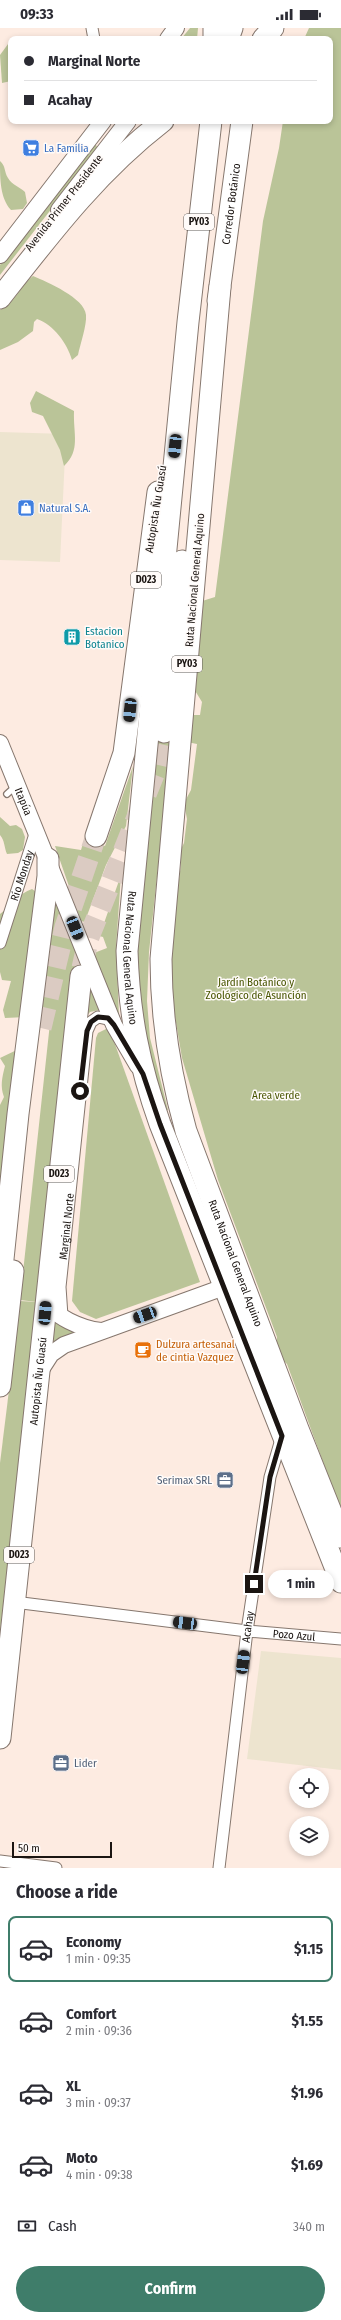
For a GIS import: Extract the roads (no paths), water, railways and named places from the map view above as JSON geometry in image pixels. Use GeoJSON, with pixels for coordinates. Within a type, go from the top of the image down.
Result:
{"type":"FeatureCollection","features":[{"type":"Feature","properties":{"kind":"highway"},"geometry":{"type":"LineString","coordinates":[[265,36],[273,28]]}},
{"type":"Feature","properties":{"kind":"highway"},"geometry":{"type":"LineString","coordinates":[[0,298],[106,169],[131,146],[160,124]]}},
{"type":"Feature","properties":{"kind":"highway","name":"PY03"},"geometry":{"type":"LineString","coordinates":[[188,322],[211,124]]}},
{"type":"Feature","properties":{"kind":"highway","name":"Corredor Botánico"},"geometry":{"type":"LineString","coordinates":[[220,287],[242,124]]}},
{"type":"Feature","properties":{"kind":"highway"},"geometry":{"type":"LineString","coordinates":[[164,732],[191,474],[220,287]]}},
{"type":"Feature","properties":{"kind":"highway","name":"Ruta Nacional General Aquino"},"geometry":{"type":"LineString","coordinates":[[220,287],[161,958],[163,1015],[173,1086],[186,1131],[295,1422],[341,1537]]}},
{"type":"Feature","properties":{"kind":"highway","name":"Autopista Ñu Guasú"},"geometry":{"type":"LineString","coordinates":[[96,836],[124,753],[151,535],[188,322]]}},
{"type":"Feature","properties":{"kind":"highway","name":"Ruta Nacional General Aquino"},"geometry":{"type":"LineString","coordinates":[[188,322],[128,951],[130,1012],[143,1074],[160,1124],[282,1436],[341,1582]]}},
{"type":"Feature","properties":{"kind":"highway"},"geometry":{"type":"LineString","coordinates":[[0,1288],[20,1098],[48,876],[48,859]]}},
{"type":"Feature","properties":{"kind":"highway","name":"Autopista Ñu Guasú"},"geometry":{"type":"LineString","coordinates":[[0,1738],[81,976]]}},
{"type":"Feature","properties":{"kind":"highway"},"geometry":{"type":"LineString","coordinates":[[0,1386],[42,1028]]}},
{"type":"Feature","properties":{"kind":"main road","name":"Avenida Primer Presidente"},"geometry":{"type":"LineString","coordinates":[[0,255],[101,124]]}},
{"type":"Feature","properties":{"kind":"main road","name":"Avenida Primer Presidente"},"geometry":{"type":"LineString","coordinates":[[0,286],[126,124]]}},
{"type":"Feature","properties":{"kind":"main road","name":"Itapúa"},"geometry":{"type":"LineString","coordinates":[[0,743],[12,789],[36,831],[114,1025],[143,1074]]}},
{"type":"Feature","properties":{"kind":"main road"},"geometry":{"type":"LineString","coordinates":[[40,1371],[51,1354],[64,1345],[224,1287]]}},
{"type":"Feature","properties":{"kind":"main road"},"geometry":{"type":"LineString","coordinates":[[46,1299],[48,1305],[62,1316],[82,1328],[101,1331]]}},
{"type":"Feature","properties":{"kind":"street","name":"Río Monday"},"geometry":{"type":"LineString","coordinates":[[0,943],[36,831]]}},
{"type":"Feature","properties":{"kind":"street","name":"Marginal Norte"},"geometry":{"type":"LineString","coordinates":[[62,1316],[60,1287],[87,1031],[91,1022],[98,1017],[108,1018],[114,1025]]}},
{"type":"Feature","properties":{"kind":"street","name":"Acahay"},"geometry":{"type":"LineString","coordinates":[[219,1868],[247,1631],[270,1477],[282,1436]]}},
{"type":"Feature","properties":{"kind":"street","name":"Pozo Azul"},"geometry":{"type":"LineString","coordinates":[[14,1602],[247,1631],[341,1639]]}},
{"type":"Feature","properties":{"kind":"street"},"geometry":{"type":"LineString","coordinates":[[0,1861],[56,1868]]}},
{"type":"Feature","properties":{"kind":"tunnel"},"geometry":{"type":"LineString","coordinates":[[82,968],[89,937],[155,772],[164,732]]}},
{"type":"Feature","properties":{"kind":"tunnel"},"geometry":{"type":"LineString","coordinates":[[41,1028],[65,927],[96,836]]}},
{"type":"Feature","properties":{"kind":"place","name":"La Familia"},"geometry":{"type":"Point","coordinates":[31,148]}},
{"type":"Feature","properties":{"kind":"place","name":"Natural S.A."},"geometry":{"type":"Point","coordinates":[26,508]}},
{"type":"Feature","properties":{"kind":"place","name":"Estacion Botanico"},"geometry":{"type":"Point","coordinates":[72,637]}},
{"type":"Feature","properties":{"kind":"place","name":"Dulzura artesanal de cintia Vazquez"},"geometry":{"type":"Point","coordinates":[143,1350]}},
{"type":"Feature","properties":{"kind":"place","name":"Serimax SRL"},"geometry":{"type":"Point","coordinates":[225,1480]}},
{"type":"Feature","properties":{"kind":"place","name":"Lider"},"geometry":{"type":"Point","coordinates":[61,1763]}},
{"type":"Feature","properties":{"kind":"park label","name":"Jardín Botánico y Zoológico de Asunción"},"geometry":{"type":"Point","coordinates":[256,988]}},
{"type":"Feature","properties":{"kind":"park label","name":"Area verde"},"geometry":{"type":"Point","coordinates":[276,1095]}}]}
